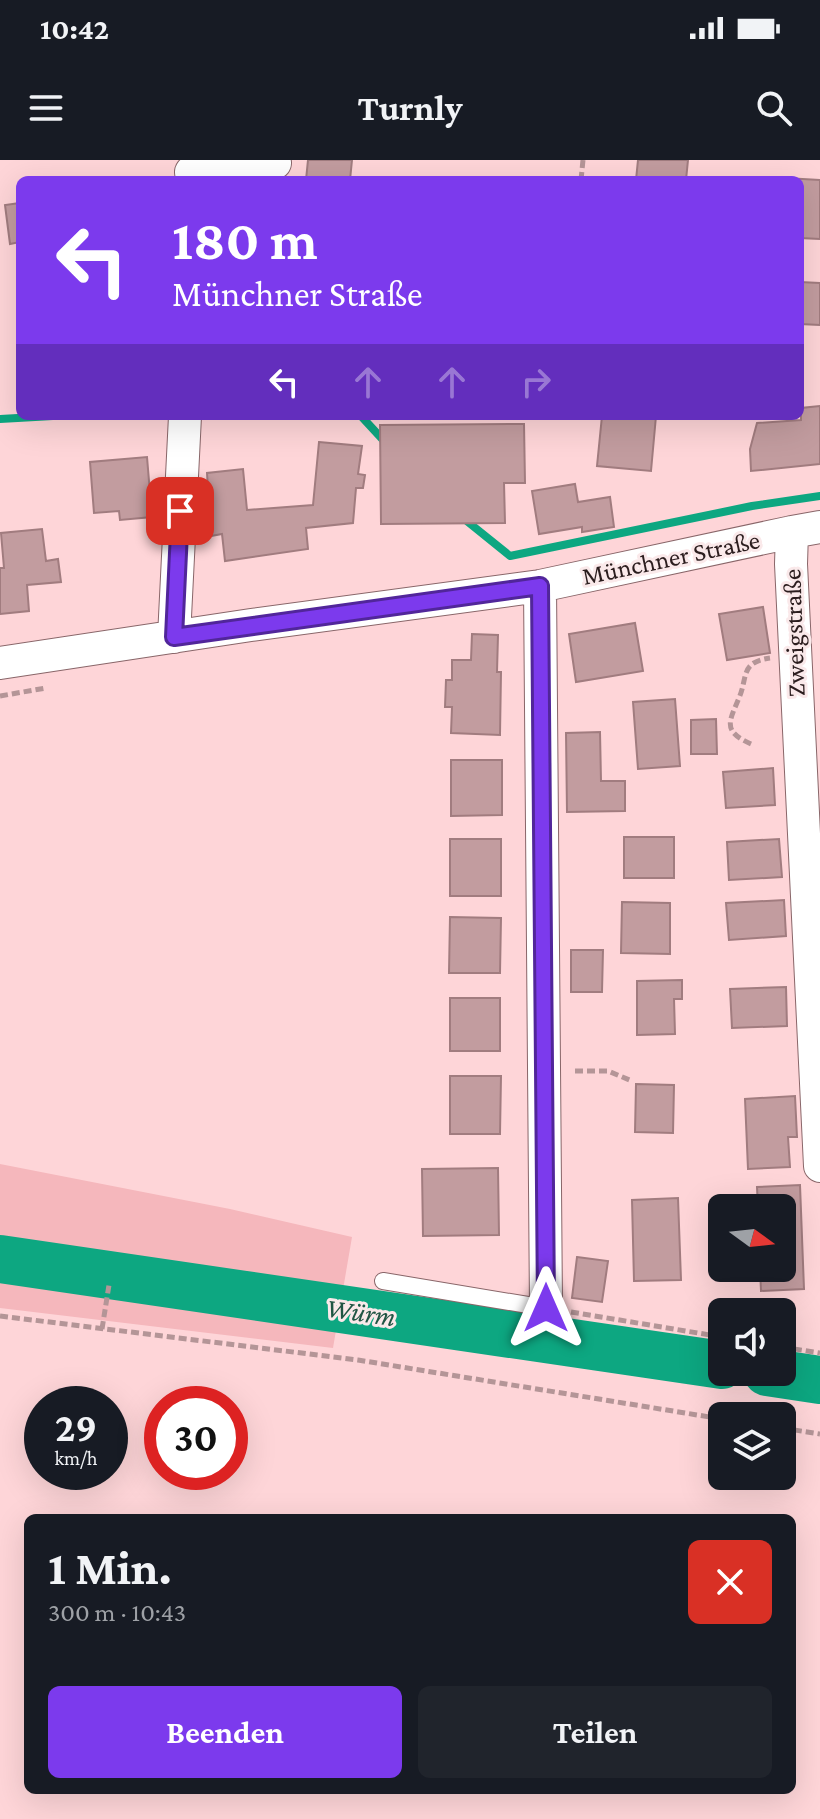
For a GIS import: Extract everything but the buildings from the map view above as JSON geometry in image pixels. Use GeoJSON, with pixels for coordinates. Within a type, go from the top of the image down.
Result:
{"type":"FeatureCollection","features":[{"type":"Feature","properties":{"kind":"street"},"geometry":{"type":"LineString","coordinates":[[192,176],[191,172],[274,168]]}},
{"type":"Feature","properties":{"kind":"street"},"geometry":{"type":"LineString","coordinates":[[174,637],[185,420]]}},
{"type":"Feature","properties":{"kind":"street","name":"Münchner Straße"},"geometry":{"type":"LineString","coordinates":[[0,663],[540,586],[806,530]]}},
{"type":"Feature","properties":{"kind":"street","name":"Zweigstraße"},"geometry":{"type":"LineString","coordinates":[[806,530],[791,564],[820,1166]]}},
{"type":"Feature","properties":{"kind":"street"},"geometry":{"type":"LineString","coordinates":[[540,586],[546,1308]]}},
{"type":"Feature","properties":{"kind":"lane"},"geometry":{"type":"LineString","coordinates":[[383,1281],[546,1308]]}},
{"type":"Feature","properties":{"kind":"path"},"geometry":{"type":"LineString","coordinates":[[751,744],[734,734],[730,726],[742,681],[756,660],[795,654]]}},
{"type":"Feature","properties":{"kind":"path"},"geometry":{"type":"LineString","coordinates":[[575,1071],[608,1071],[632,1081]]}},
{"type":"Feature","properties":{"kind":"path"},"geometry":{"type":"LineString","coordinates":[[102,1329],[109,1285]]}},
{"type":"Feature","properties":{"kind":"path"},"geometry":{"type":"LineString","coordinates":[[546,1308],[708,1335]]}},
{"type":"Feature","properties":{"kind":"path"},"geometry":{"type":"LineString","coordinates":[[0,1316],[358,1360],[708,1417]]}},
{"type":"Feature","properties":{"kind":"path"},"geometry":{"type":"LineString","coordinates":[[796,1349],[820,1353]]}},
{"type":"Feature","properties":{"kind":"path"},"geometry":{"type":"LineString","coordinates":[[796,1430],[820,1434]]}},
{"type":"Feature","properties":{"kind":"shaded area"},"geometry":{"type":"Polygon","coordinates":[[[0,1164],[230,1209],[352,1237],[333,1348],[0,1308],[0,1164]]]}},
{"type":"Feature","properties":{"kind":"waterway"},"geometry":{"type":"LineString","coordinates":[[0,419],[16,418]]}},
{"type":"Feature","properties":{"kind":"waterway"},"geometry":{"type":"LineString","coordinates":[[365,420],[385,442]]}},
{"type":"Feature","properties":{"kind":"waterway"},"geometry":{"type":"LineString","coordinates":[[463,518],[510,556],[752,506],[820,496]]}},
{"type":"Feature","properties":{"kind":"waterway","name":"Würm"},"geometry":{"type":"LineString","coordinates":[[0,1259],[708,1363]]}},
{"type":"Feature","properties":{"kind":"waterway","name":"Würm"},"geometry":{"type":"LineString","coordinates":[[796,1376],[820,1380]]}},
{"type":"Feature","properties":{"kind":"route"},"geometry":{"type":"LineString","coordinates":[[180,511],[174,637],[540,586],[546,1308]]}}]}
